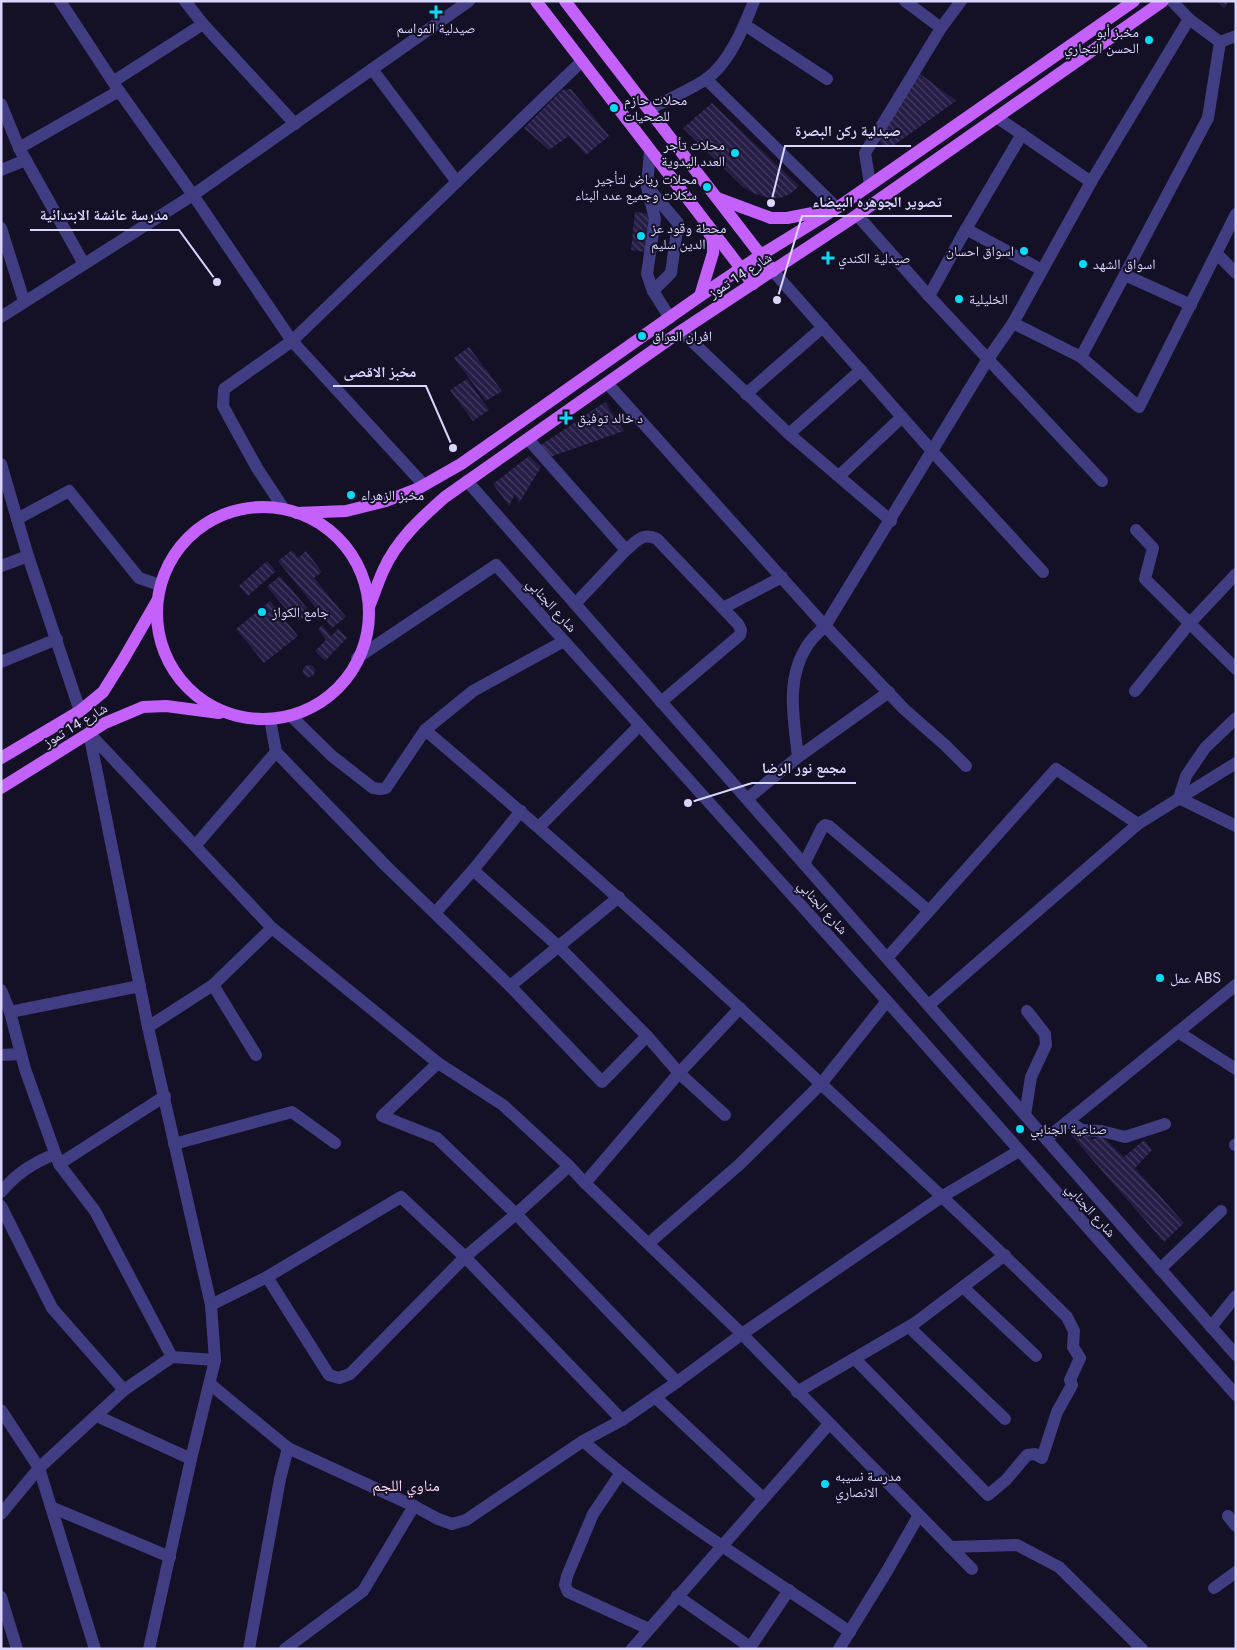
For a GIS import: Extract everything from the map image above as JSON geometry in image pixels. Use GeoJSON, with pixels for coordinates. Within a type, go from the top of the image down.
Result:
{"type":"FeatureCollection","features":[{"type":"Feature","properties":{"kind":"main road"},"geometry":{"type":"LineString","coordinates":[[536,1],[753,284]]}},
{"type":"Feature","properties":{"kind":"main road","name":"شارع 14 تموز"},"geometry":{"type":"LineString","coordinates":[[298,513],[346,511],[386,502],[424,485],[461,464],[700,296],[761,255],[837,208],[1134,1]]}},
{"type":"Feature","properties":{"kind":"main road","name":"شارع 14 تموز"},"geometry":{"type":"LineString","coordinates":[[369,607],[384,569],[403,539],[421,518],[467,481],[681,331],[857,215],[998,118],[1163,1]]}},
{"type":"Feature","properties":{"kind":"main road"},"geometry":{"type":"LineString","coordinates":[[571,4],[773,271]]}},
{"type":"Feature","properties":{"kind":"main road"},"geometry":{"type":"LineString","coordinates":[[717,198],[771,218],[787,218],[837,208]]}},
{"type":"Feature","properties":{"kind":"main road"},"geometry":{"type":"LineString","coordinates":[[700,296],[710,263],[713,242],[703,219]]}},
{"type":"Feature","properties":{"kind":"main road"},"geometry":{"type":"LineString","coordinates":[[258,507],[298,513],[320,524],[339,540],[354,560],[364,582],[369,607],[365,643],[349,675],[323,701],[290,716],[270,719],[230,714],[201,700],[178,678],[163,650],[157,626],[157,602],[160,585],[170,561],[186,539],[207,523],[231,512],[258,507]]}},
{"type":"Feature","properties":{"kind":"main road","name":"شارع 14 تموز"},"geometry":{"type":"LineString","coordinates":[[2,754],[80,711],[103,692],[124,660],[157,602]]}},
{"type":"Feature","properties":{"kind":"main road","name":"شارع 14 تموز"},"geometry":{"type":"LineString","coordinates":[[1,788],[89,733],[121,715],[143,707],[166,706],[230,714]]}},
{"type":"Feature","properties":{"kind":"street"},"geometry":{"type":"LineString","coordinates":[[60,1],[116,86],[292,341],[424,485]]}},
{"type":"Feature","properties":{"kind":"street"},"geometry":{"type":"LineString","coordinates":[[185,1],[203,24],[296,124]]}},
{"type":"Feature","properties":{"kind":"street"},"geometry":{"type":"LineString","coordinates":[[1,317],[193,195],[469,1]]}},
{"type":"Feature","properties":{"kind":"street"},"geometry":{"type":"LineString","coordinates":[[650,109],[706,79],[724,61],[745,25],[754,1]]}},
{"type":"Feature","properties":{"kind":"street"},"geometry":{"type":"LineString","coordinates":[[905,1],[941,28]]}},
{"type":"Feature","properties":{"kind":"street"},"geometry":{"type":"LineString","coordinates":[[870,184],[865,152],[941,28],[961,1]]}},
{"type":"Feature","properties":{"kind":"street"},"geometry":{"type":"LineString","coordinates":[[1172,1],[1189,20],[1220,42]]}},
{"type":"Feature","properties":{"kind":"street"},"geometry":{"type":"LineString","coordinates":[[798,757],[792,692],[795,674],[807,645],[825,626],[891,521],[988,359],[1013,323],[1091,182],[1189,20]]}},
{"type":"Feature","properties":{"kind":"street"},"geometry":{"type":"LineString","coordinates":[[20,148],[116,86],[203,24]]}},
{"type":"Feature","properties":{"kind":"street"},"geometry":{"type":"LineString","coordinates":[[745,25],[827,79]]}},
{"type":"Feature","properties":{"kind":"street"},"geometry":{"type":"LineString","coordinates":[[1220,42],[1236,36]]}},
{"type":"Feature","properties":{"kind":"street"},"geometry":{"type":"LineString","coordinates":[[1081,357],[1208,118],[1220,42]]}},
{"type":"Feature","properties":{"kind":"street"},"geometry":{"type":"LineString","coordinates":[[284,510],[257,468],[223,406],[224,389],[292,341],[582,61]]}},
{"type":"Feature","properties":{"kind":"street"},"geometry":{"type":"LineString","coordinates":[[372,69],[457,182]]}},
{"type":"Feature","properties":{"kind":"street"},"geometry":{"type":"LineString","coordinates":[[706,79],[837,208]]}},
{"type":"Feature","properties":{"kind":"street"},"geometry":{"type":"LineString","coordinates":[[1,104],[26,160],[84,264]]}},
{"type":"Feature","properties":{"kind":"street"},"geometry":{"type":"LineString","coordinates":[[998,118],[1091,182]]}},
{"type":"Feature","properties":{"kind":"street"},"geometry":{"type":"LineString","coordinates":[[929,296],[1022,134]]}},
{"type":"Feature","properties":{"kind":"street"},"geometry":{"type":"LineString","coordinates":[[650,150],[647,187],[655,219],[648,274],[652,291],[670,318]]}},
{"type":"Feature","properties":{"kind":"street"},"geometry":{"type":"LineString","coordinates":[[1,170],[26,160]]}},
{"type":"Feature","properties":{"kind":"street"},"geometry":{"type":"LineString","coordinates":[[647,187],[678,223],[671,273],[652,291]]}},
{"type":"Feature","properties":{"kind":"street"},"geometry":{"type":"LineString","coordinates":[[1013,323],[1081,357],[1139,408],[1236,214]]}},
{"type":"Feature","properties":{"kind":"street"},"geometry":{"type":"LineString","coordinates":[[857,215],[929,296],[1102,482]]}},
{"type":"Feature","properties":{"kind":"street"},"geometry":{"type":"LineString","coordinates":[[1,228],[24,301]]}},
{"type":"Feature","properties":{"kind":"street"},"geometry":{"type":"LineString","coordinates":[[966,229],[1042,270]]}},
{"type":"Feature","properties":{"kind":"street"},"geometry":{"type":"LineString","coordinates":[[1217,254],[1236,273]]}},
{"type":"Feature","properties":{"kind":"street"},"geometry":{"type":"LineString","coordinates":[[773,271],[932,451],[1043,572]]}},
{"type":"Feature","properties":{"kind":"street"},"geometry":{"type":"LineString","coordinates":[[1125,275],[1191,306]]}},
{"type":"Feature","properties":{"kind":"street"},"geometry":{"type":"LineString","coordinates":[[746,394],[823,327]]}},
{"type":"Feature","properties":{"kind":"street"},"geometry":{"type":"LineString","coordinates":[[681,331],[789,434],[891,521]]}},
{"type":"Feature","properties":{"kind":"street"},"geometry":{"type":"LineString","coordinates":[[789,434],[861,370]]}},
{"type":"Feature","properties":{"kind":"street"},"geometry":{"type":"LineString","coordinates":[[607,383],[825,626],[904,709],[966,766]]}},
{"type":"Feature","properties":{"kind":"street"},"geometry":{"type":"LineString","coordinates":[[839,476],[902,417]]}},
{"type":"Feature","properties":{"kind":"street"},"geometry":{"type":"LineString","coordinates":[[528,439],[626,550]]}},
{"type":"Feature","properties":{"kind":"street"},"geometry":{"type":"LineString","coordinates":[[1,464],[28,556],[80,711]]}},
{"type":"Feature","properties":{"kind":"street","name":"شارع الجنابي"},"geometry":{"type":"LineString","coordinates":[[467,481],[1236,1355]]}},
{"type":"Feature","properties":{"kind":"street"},"geometry":{"type":"LineString","coordinates":[[18,519],[69,492],[139,578],[160,585]]}},
{"type":"Feature","properties":{"kind":"street"},"geometry":{"type":"LineString","coordinates":[[1136,530],[1153,548],[1145,579],[1236,669]]}},
{"type":"Feature","properties":{"kind":"street"},"geometry":{"type":"LineString","coordinates":[[575,604],[626,550],[643,537],[649,535],[657,538],[738,624],[741,630],[740,635],[661,702]]}},
{"type":"Feature","properties":{"kind":"street"},"geometry":{"type":"LineString","coordinates":[[1,566],[28,556]]}},
{"type":"Feature","properties":{"kind":"street","name":"شارع الجنابي"},"geometry":{"type":"LineString","coordinates":[[357,658],[496,566],[887,1001],[1236,1395]]}},
{"type":"Feature","properties":{"kind":"street"},"geometry":{"type":"LineString","coordinates":[[1135,691],[1189,624],[1236,574]]}},
{"type":"Feature","properties":{"kind":"street"},"geometry":{"type":"LineString","coordinates":[[723,608],[782,577]]}},
{"type":"Feature","properties":{"kind":"street"},"geometry":{"type":"LineString","coordinates":[[1,662],[57,640]]}},
{"type":"Feature","properties":{"kind":"street"},"geometry":{"type":"LineString","coordinates":[[290,716],[332,756],[373,788],[386,788],[425,730],[473,691],[564,640]]}},
{"type":"Feature","properties":{"kind":"street"},"geometry":{"type":"LineString","coordinates":[[747,799],[798,757],[889,692]]}},
{"type":"Feature","properties":{"kind":"street"},"geometry":{"type":"LineString","coordinates":[[1179,798],[1186,776],[1205,748],[1236,718]]}},
{"type":"Feature","properties":{"kind":"street"},"geometry":{"type":"LineString","coordinates":[[270,719],[276,752],[386,866],[510,986],[602,1082],[647,1036]]}},
{"type":"Feature","properties":{"kind":"street"},"geometry":{"type":"LineString","coordinates":[[539,827],[640,726]]}},
{"type":"Feature","properties":{"kind":"street"},"geometry":{"type":"LineString","coordinates":[[425,730],[619,897],[1005,1255],[1067,1318],[1074,1331],[1073,1347],[1080,1358],[1070,1380],[1072,1385],[1057,1412],[1042,1458],[1035,1454],[1026,1455],[1006,1480],[988,1495],[855,1359]]}},
{"type":"Feature","properties":{"kind":"street"},"geometry":{"type":"LineString","coordinates":[[89,733],[272,928],[438,1063],[503,1105],[569,1166],[742,1334],[972,1569]]}},
{"type":"Feature","properties":{"kind":"street"},"geometry":{"type":"LineString","coordinates":[[89,733],[148,1027],[211,1306],[215,1360],[149,1649]]}},
{"type":"Feature","properties":{"kind":"street"},"geometry":{"type":"LineString","coordinates":[[195,846],[276,752]]}},
{"type":"Feature","properties":{"kind":"street"},"geometry":{"type":"LineString","coordinates":[[929,1006],[1138,824],[1236,763]]}},
{"type":"Feature","properties":{"kind":"street"},"geometry":{"type":"LineString","coordinates":[[887,958],[1056,769],[1138,824]]}},
{"type":"Feature","properties":{"kind":"street"},"geometry":{"type":"LineString","coordinates":[[1179,798],[1236,826]]}},
{"type":"Feature","properties":{"kind":"street"},"geometry":{"type":"LineString","coordinates":[[434,913],[473,870],[521,811]]}},
{"type":"Feature","properties":{"kind":"street"},"geometry":{"type":"LineString","coordinates":[[804,864],[819,832],[825,826],[829,826],[930,911]]}},
{"type":"Feature","properties":{"kind":"street"},"geometry":{"type":"LineString","coordinates":[[473,870],[558,946],[647,1036],[679,1073],[725,1115]]}},
{"type":"Feature","properties":{"kind":"street"},"geometry":{"type":"LineString","coordinates":[[510,986],[619,897]]}},
{"type":"Feature","properties":{"kind":"street"},"geometry":{"type":"LineString","coordinates":[[148,1027],[213,985],[272,928]]}},
{"type":"Feature","properties":{"kind":"street"},"geometry":{"type":"LineString","coordinates":[[213,985],[256,1055]]}},
{"type":"Feature","properties":{"kind":"street"},"geometry":{"type":"LineString","coordinates":[[1046,1139],[1236,985]]}},
{"type":"Feature","properties":{"kind":"street"},"geometry":{"type":"LineString","coordinates":[[10,1012],[140,986]]}},
{"type":"Feature","properties":{"kind":"street"},"geometry":{"type":"LineString","coordinates":[[1,990],[10,1012],[21,1054],[57,1159],[95,1211],[172,1357]]}},
{"type":"Feature","properties":{"kind":"street"},"geometry":{"type":"LineString","coordinates":[[649,1243],[740,1164],[821,1084],[887,1001]]}},
{"type":"Feature","properties":{"kind":"street"},"geometry":{"type":"LineString","coordinates":[[585,1183],[679,1073],[740,1008]]}},
{"type":"Feature","properties":{"kind":"street"},"geometry":{"type":"LineString","coordinates":[[1025,1114],[1031,1078],[1046,1045],[1045,1034],[1027,1012]]}},
{"type":"Feature","properties":{"kind":"street"},"geometry":{"type":"LineString","coordinates":[[1178,1032],[1236,1069]]}},
{"type":"Feature","properties":{"kind":"street"},"geometry":{"type":"LineString","coordinates":[[1,1055],[21,1054]]}},
{"type":"Feature","properties":{"kind":"street"},"geometry":{"type":"LineString","coordinates":[[438,1063],[382,1116],[438,1138],[516,1214],[676,1382]]}},
{"type":"Feature","properties":{"kind":"street"},"geometry":{"type":"LineString","coordinates":[[1,1192],[25,1169],[57,1159],[165,1096]]}},
{"type":"Feature","properties":{"kind":"street"},"geometry":{"type":"LineString","coordinates":[[174,1144],[292,1112],[335,1143]]}},
{"type":"Feature","properties":{"kind":"street"},"geometry":{"type":"LineString","coordinates":[[1068,1121],[1082,1130],[1101,1131],[1125,1137],[1165,1124]]}},
{"type":"Feature","properties":{"kind":"street"},"geometry":{"type":"LineString","coordinates":[[210,1384],[288,1448],[438,1519],[452,1524],[466,1520],[583,1441],[622,1420],[742,1334],[943,1196],[1019,1152]]}},
{"type":"Feature","properties":{"kind":"street"},"geometry":{"type":"LineString","coordinates":[[267,1277],[329,1375],[339,1378],[350,1374],[464,1256],[516,1214],[569,1166]]}},
{"type":"Feature","properties":{"kind":"street"},"geometry":{"type":"LineString","coordinates":[[211,1306],[267,1277],[401,1197],[464,1256],[622,1420]]}},
{"type":"Feature","properties":{"kind":"street"},"geometry":{"type":"LineString","coordinates":[[1,1206],[52,1308],[124,1390]]}},
{"type":"Feature","properties":{"kind":"street"},"geometry":{"type":"LineString","coordinates":[[1160,1268],[1221,1211]]}},
{"type":"Feature","properties":{"kind":"street"},"geometry":{"type":"LineString","coordinates":[[797,1392],[909,1326],[1005,1255]]}},
{"type":"Feature","properties":{"kind":"street"},"geometry":{"type":"LineString","coordinates":[[963,1287],[1036,1356]]}},
{"type":"Feature","properties":{"kind":"street"},"geometry":{"type":"LineString","coordinates":[[1211,1327],[1236,1296]]}},
{"type":"Feature","properties":{"kind":"street"},"geometry":{"type":"LineString","coordinates":[[909,1326],[1005,1419]]}},
{"type":"Feature","properties":{"kind":"street"},"geometry":{"type":"LineString","coordinates":[[1,1514],[39,1468],[124,1390],[172,1357],[215,1360]]}},
{"type":"Feature","properties":{"kind":"street"},"geometry":{"type":"LineString","coordinates":[[655,1397],[763,1498]]}},
{"type":"Feature","properties":{"kind":"street"},"geometry":{"type":"LineString","coordinates":[[1,1410],[39,1468],[95,1649]]}},
{"type":"Feature","properties":{"kind":"street"},"geometry":{"type":"LineString","coordinates":[[97,1416],[191,1459]]}},
{"type":"Feature","properties":{"kind":"street"},"geometry":{"type":"LineString","coordinates":[[632,1649],[829,1424]]}},
{"type":"Feature","properties":{"kind":"street"},"geometry":{"type":"LineString","coordinates":[[583,1441],[620,1474],[721,1546],[850,1632]]}},
{"type":"Feature","properties":{"kind":"street"},"geometry":{"type":"LineString","coordinates":[[249,1649],[280,1479],[288,1448]]}},
{"type":"Feature","properties":{"kind":"street"},"geometry":{"type":"LineString","coordinates":[[620,1474],[593,1514],[565,1585],[568,1592],[648,1629]]}},
{"type":"Feature","properties":{"kind":"street"},"geometry":{"type":"LineString","coordinates":[[285,1649],[363,1591],[414,1506]]}},
{"type":"Feature","properties":{"kind":"street"},"geometry":{"type":"LineString","coordinates":[[51,1507],[170,1557]]}},
{"type":"Feature","properties":{"kind":"street"},"geometry":{"type":"LineString","coordinates":[[839,1649],[919,1515]]}},
{"type":"Feature","properties":{"kind":"street"},"geometry":{"type":"LineString","coordinates":[[950,1547],[1017,1545],[1050,1562],[1059,1567],[1142,1649]]}},
{"type":"Feature","properties":{"kind":"street"},"geometry":{"type":"LineString","coordinates":[[1214,1588],[1236,1572]]}},
{"type":"Feature","properties":{"kind":"street"},"geometry":{"type":"LineString","coordinates":[[677,1596],[750,1648],[789,1590]]}},
{"type":"Feature","properties":{"kind":"street"},"geometry":{"type":"LineString","coordinates":[[1,1597],[17,1649]]}},
{"type":"Feature","properties":{"kind":"building"},"geometry":{"type":"Polygon","coordinates":[[[1217,1],[1229,1],[1224,8],[1217,1]]]}},
{"type":"Feature","properties":{"kind":"building"},"geometry":{"type":"Polygon","coordinates":[[[919,73],[956,101],[894,145],[883,146],[877,138],[919,73]]]}},
{"type":"Feature","properties":{"kind":"building"},"geometry":{"type":"Polygon","coordinates":[[[571,89],[609,136],[586,155],[569,136],[549,150],[524,128],[562,90],[571,89]]]}},
{"type":"Feature","properties":{"kind":"building"},"geometry":{"type":"Polygon","coordinates":[[[712,103],[799,186],[790,194],[781,198],[769,198],[753,193],[743,187],[683,128],[712,103]]]}},
{"type":"Feature","properties":{"kind":"building"},"geometry":{"type":"Polygon","coordinates":[[[635,212],[650,214],[646,252],[631,250],[635,212]]]}},
{"type":"Feature","properties":{"kind":"building"},"geometry":{"type":"Polygon","coordinates":[[[469,347],[502,391],[486,401],[454,358],[469,347]]]}},
{"type":"Feature","properties":{"kind":"building"},"geometry":{"type":"Polygon","coordinates":[[[467,379],[489,410],[473,421],[450,390],[467,379]]]}},
{"type":"Feature","properties":{"kind":"building"},"geometry":{"type":"Polygon","coordinates":[[[605,402],[624,431],[550,457],[541,445],[605,402]]]}},
{"type":"Feature","properties":{"kind":"building"},"geometry":{"type":"Polygon","coordinates":[[[529,456],[541,467],[519,503],[515,494],[509,506],[493,484],[529,456]]]}},
{"type":"Feature","properties":{"kind":"building"},"geometry":{"type":"Polygon","coordinates":[[[292,550],[298,558],[306,551],[322,572],[314,578],[346,617],[332,628],[278,561],[292,550]]]}},
{"type":"Feature","properties":{"kind":"building"},"geometry":{"type":"Polygon","coordinates":[[[267,561],[276,571],[248,596],[239,586],[267,561]]]}},
{"type":"Feature","properties":{"kind":"building"},"geometry":{"type":"Polygon","coordinates":[[[280,576],[307,608],[301,613],[305,616],[300,620],[295,615],[293,617],[267,587],[280,576]]]}},
{"type":"Feature","properties":{"kind":"building"},"geometry":{"type":"Polygon","coordinates":[[[270,601],[298,636],[264,663],[236,629],[270,601]]]}},
{"type":"Feature","properties":{"kind":"building"},"geometry":{"type":"Polygon","coordinates":[[[322,625],[331,636],[338,629],[347,638],[325,661],[315,651],[326,640],[318,629],[322,625]]]}},
{"type":"Feature","properties":{"kind":"building"},"geometry":{"type":"Polygon","coordinates":[[[307,665],[311,665],[315,671],[311,677],[307,677],[303,673],[303,669],[307,665]]]}},
{"type":"Feature","properties":{"kind":"building"},"geometry":{"type":"Polygon","coordinates":[[[1087,1134],[1092,1140],[1101,1135],[1124,1157],[1144,1140],[1152,1150],[1135,1168],[1184,1223],[1164,1242],[1071,1135],[1087,1134]]]}},
{"type":"Feature","properties":{"kind":"place","name":"صيدلية المواسم"},"geometry":{"type":"Point","coordinates":[436,12]}},
{"type":"Feature","properties":{"kind":"place","name":"مخبز أبو الحسن التجاري"},"geometry":{"type":"Point","coordinates":[1149,40]}},
{"type":"Feature","properties":{"kind":"place","name":"محلات حازم للصحيات"},"geometry":{"type":"Point","coordinates":[614,108]}},
{"type":"Feature","properties":{"kind":"place","name":"محلات تأجر العدد اليدوية"},"geometry":{"type":"Point","coordinates":[735,153]}},
{"type":"Feature","properties":{"kind":"place","name":"محلات رياض لتأجير سكلات وجميع عدد البناء"},"geometry":{"type":"Point","coordinates":[707,187]}},
{"type":"Feature","properties":{"kind":"place","name":"صيدلية ركن البصرة"},"geometry":{"type":"Point","coordinates":[771,203]}},
{"type":"Feature","properties":{"kind":"place","name":"محطة وقود عز الدين سليم"},"geometry":{"type":"Point","coordinates":[641,236]}},
{"type":"Feature","properties":{"kind":"place","name":"اسواق احسان"},"geometry":{"type":"Point","coordinates":[1024,251]}},
{"type":"Feature","properties":{"kind":"place","name":"صيدلية الكندي"},"geometry":{"type":"Point","coordinates":[828,258]}},
{"type":"Feature","properties":{"kind":"place","name":"اسواق الشهد"},"geometry":{"type":"Point","coordinates":[1083,264]}},
{"type":"Feature","properties":{"kind":"place","name":"مدرسة عائشة الابتدائية"},"geometry":{"type":"Point","coordinates":[217,282]}},
{"type":"Feature","properties":{"kind":"place","name":"الخليلية"},"geometry":{"type":"Point","coordinates":[959,299]}},
{"type":"Feature","properties":{"kind":"place","name":"تصوير الجوهره البيضاء"},"geometry":{"type":"Point","coordinates":[777,300]}},
{"type":"Feature","properties":{"kind":"place","name":"افران العراق"},"geometry":{"type":"Point","coordinates":[642,336]}},
{"type":"Feature","properties":{"kind":"place","name":"د خالد توفيق"},"geometry":{"type":"Point","coordinates":[566,418]}},
{"type":"Feature","properties":{"kind":"place","name":"مخبز الاقصى"},"geometry":{"type":"Point","coordinates":[453,448]}},
{"type":"Feature","properties":{"kind":"place","name":"مخبز الزهراء"},"geometry":{"type":"Point","coordinates":[351,495]}},
{"type":"Feature","properties":{"kind":"place","name":"جامع الكواز"},"geometry":{"type":"Point","coordinates":[262,612]}},
{"type":"Feature","properties":{"kind":"place","name":"مجمع نور الرضا"},"geometry":{"type":"Point","coordinates":[688,803]}},
{"type":"Feature","properties":{"kind":"place","name":"عمل ABS"},"geometry":{"type":"Point","coordinates":[1160,978]}},
{"type":"Feature","properties":{"kind":"place","name":"صناعية الجنابي"},"geometry":{"type":"Point","coordinates":[1020,1129]}},
{"type":"Feature","properties":{"kind":"place","name":"مدرسة نسيبه الانصاري"},"geometry":{"type":"Point","coordinates":[825,1484]}},
{"type":"Feature","properties":{"kind":"district","name":"مناوي اللجم"},"geometry":{"type":"Point","coordinates":[406,1485]}}]}
